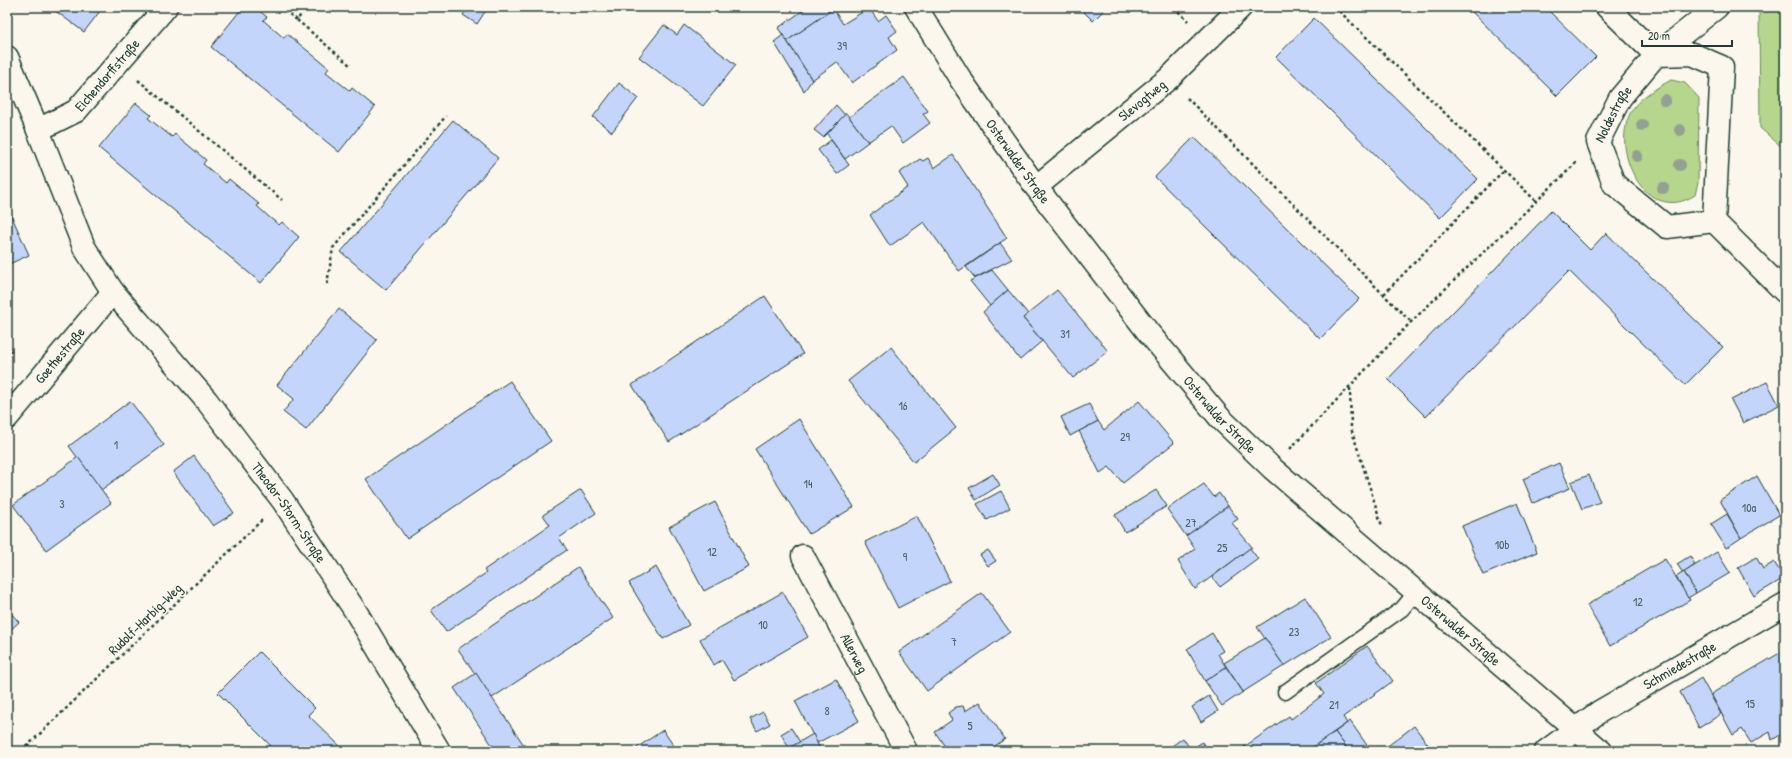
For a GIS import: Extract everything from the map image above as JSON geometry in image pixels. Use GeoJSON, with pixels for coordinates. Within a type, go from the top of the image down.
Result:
{"type":"FeatureCollection","features":[{"type":"Feature","properties":{"kind":"street","name":"Eichendorffstraße"},"geometry":{"type":"LineString","coordinates":[[38,130],[76,111],[166,7]]}},
{"type":"Feature","properties":{"kind":"street","name":"Osterwalder Straße"},"geometry":{"type":"LineString","coordinates":[[916,7],[961,80],[1036,187],[1148,332],[1220,418],[1273,469],[1601,751]]}},
{"type":"Feature","properties":{"kind":"street","name":"Slevogtweg"},"geometry":{"type":"LineString","coordinates":[[1036,187],[1168,79],[1241,7]]}},
{"type":"Feature","properties":{"kind":"street"},"geometry":{"type":"LineString","coordinates":[[1607,7],[1656,55],[1692,54],[1722,67],[1714,221],[1785,292]]}},
{"type":"Feature","properties":{"kind":"street","name":"Noldestraße"},"geometry":{"type":"LineString","coordinates":[[1714,221],[1667,227],[1614,184],[1598,142],[1620,98],[1656,55],[1717,7]]}},
{"type":"Feature","properties":{"kind":"street"},"geometry":{"type":"LineString","coordinates":[[7,57],[38,130],[84,247],[113,292]]}},
{"type":"Feature","properties":{"kind":"street","name":"Goethestraße"},"geometry":{"type":"LineString","coordinates":[[7,418],[113,292]]}},
{"type":"Feature","properties":{"kind":"street","name":"Theodor-Storm-Straße"},"geometry":{"type":"LineString","coordinates":[[113,292],[207,401],[283,501],[356,612],[440,751]]}},
{"type":"Feature","properties":{"kind":"street","name":"Allerweg"},"geometry":{"type":"LineString","coordinates":[[803,556],[906,751]]}},
{"type":"Feature","properties":{"kind":"street","name":"Schmiedestraße"},"geometry":{"type":"LineString","coordinates":[[1546,751],[1599,712],[1785,604]]}},
{"type":"Feature","properties":{"kind":"lane"},"geometry":{"type":"LineString","coordinates":[[1285,692],[1402,609],[1416,592]]}},
{"type":"Feature","properties":{"kind":"path"},"geometry":{"type":"LineString","coordinates":[[280,7],[351,66]]}},
{"type":"Feature","properties":{"kind":"path"},"geometry":{"type":"LineString","coordinates":[[297,20],[307,7]]}},
{"type":"Feature","properties":{"kind":"path"},"geometry":{"type":"LineString","coordinates":[[1335,7],[1536,201]]}},
{"type":"Feature","properties":{"kind":"path"},"geometry":{"type":"LineString","coordinates":[[118,63],[282,200]]}},
{"type":"Feature","properties":{"kind":"path"},"geometry":{"type":"LineString","coordinates":[[1168,79],[1411,322]]}},
{"type":"Feature","properties":{"kind":"path"},"geometry":{"type":"LineString","coordinates":[[327,284],[333,248],[446,116]]}},
{"type":"Feature","properties":{"kind":"path"},"geometry":{"type":"LineString","coordinates":[[1285,454],[1411,322],[1598,142]]}},
{"type":"Feature","properties":{"kind":"path"},"geometry":{"type":"LineString","coordinates":[[1384,294],[1504,170]]}},
{"type":"Feature","properties":{"kind":"path"},"geometry":{"type":"LineString","coordinates":[[1350,387],[1352,428],[1384,533]]}},
{"type":"Feature","properties":{"kind":"path","name":"Rudolf-Harbig-Weg"},"geometry":{"type":"LineString","coordinates":[[22,751],[283,501]]}},
{"type":"Feature","properties":{"kind":"green space"},"geometry":{"type":"Polygon","coordinates":[[[1759,7],[1785,7],[1784,149],[1760,128],[1759,7]]]}},
{"type":"Feature","properties":{"kind":"green space"},"geometry":{"type":"Polygon","coordinates":[[[1671,80],[1685,83],[1699,98],[1698,183],[1695,195],[1677,202],[1661,201],[1647,192],[1636,179],[1628,162],[1625,144],[1626,126],[1632,110],[1645,96],[1671,80]]]}},
{"type":"Feature","properties":{"kind":"building"},"geometry":{"type":"Polygon","coordinates":[[[50,7],[103,7],[84,32],[50,7]]]}},
{"type":"Feature","properties":{"kind":"building"},"geometry":{"type":"Polygon","coordinates":[[[243,7],[255,7],[267,17],[263,20],[284,38],[287,34],[329,68],[326,72],[350,91],[352,88],[375,107],[339,152],[211,47],[243,7]]]}},
{"type":"Feature","properties":{"kind":"building"},"geometry":{"type":"Polygon","coordinates":[[[468,7],[488,7],[477,24],[463,15],[468,7]]]}},
{"type":"Feature","properties":{"kind":"building"},"geometry":{"type":"Polygon","coordinates":[[[808,7],[832,7],[833,9],[787,41],[778,28],[808,7]]]}},
{"type":"Feature","properties":{"kind":"building"},"geometry":{"type":"Polygon","coordinates":[[[1079,7],[1107,7],[1093,21],[1079,7]]]}},
{"type":"Feature","properties":{"kind":"building"},"geometry":{"type":"Polygon","coordinates":[[[1467,7],[1545,7],[1596,57],[1557,96],[1467,7]]]}},
{"type":"Feature","properties":{"kind":"building"},"geometry":{"type":"Polygon","coordinates":[[[869,8],[878,21],[886,15],[897,31],[889,37],[897,50],[852,83],[837,62],[812,80],[787,41],[833,9],[843,24],[869,8]]]}},
{"type":"Feature","properties":{"kind":"building"},"geometry":{"type":"Polygon","coordinates":[[[1314,18],[1478,179],[1440,218],[1276,57],[1314,18]]]}},
{"type":"Feature","properties":{"kind":"building"},"geometry":{"type":"Polygon","coordinates":[[[664,25],[677,35],[684,25],[736,65],[703,106],[639,57],[664,25]]]}},
{"type":"Feature","properties":{"kind":"building"},"geometry":{"type":"Polygon","coordinates":[[[783,35],[812,80],[804,91],[774,42],[783,35]]]}},
{"type":"Feature","properties":{"kind":"building"},"geometry":{"type":"Polygon","coordinates":[[[904,77],[928,111],[923,114],[930,123],[903,143],[891,126],[868,142],[849,117],[904,77]]]}},
{"type":"Feature","properties":{"kind":"building"},"geometry":{"type":"Polygon","coordinates":[[[619,83],[638,98],[612,132],[593,117],[619,83]]]}},
{"type":"Feature","properties":{"kind":"building"},"geometry":{"type":"Polygon","coordinates":[[[136,103],[151,115],[148,118],[172,137],[175,134],[206,160],[203,164],[226,183],[229,179],[259,204],[257,206],[269,217],[279,225],[282,222],[299,237],[261,283],[99,148],[136,103]]]}},
{"type":"Feature","properties":{"kind":"building"},"geometry":{"type":"Polygon","coordinates":[[[836,105],[845,115],[823,137],[814,130],[836,105]]]}},
{"type":"Feature","properties":{"kind":"building"},"geometry":{"type":"Polygon","coordinates":[[[846,113],[868,142],[845,159],[827,134],[846,113]]]}},
{"type":"Feature","properties":{"kind":"building"},"geometry":{"type":"Polygon","coordinates":[[[453,120],[498,158],[386,290],[341,252],[453,120]]]}},
{"type":"Feature","properties":{"kind":"building"},"geometry":{"type":"Polygon","coordinates":[[[1194,137],[1359,299],[1320,339],[1155,177],[1194,137]]]}},
{"type":"Feature","properties":{"kind":"building"},"geometry":{"type":"Polygon","coordinates":[[[831,140],[849,165],[837,174],[818,150],[831,140]]]}},
{"type":"Feature","properties":{"kind":"building"},"geometry":{"type":"Polygon","coordinates":[[[953,155],[1007,238],[959,271],[924,222],[890,246],[870,215],[908,187],[899,173],[920,159],[923,161],[928,158],[934,168],[953,155]]]}},
{"type":"Feature","properties":{"kind":"building"},"geometry":{"type":"Polygon","coordinates":[[[7,206],[29,255],[7,265],[7,206]]]}},
{"type":"Feature","properties":{"kind":"building"},"geometry":{"type":"Polygon","coordinates":[[[1551,211],[1590,250],[1606,233],[1723,347],[1685,385],[1569,271],[1426,417],[1388,379],[1551,211]]]}},
{"type":"Feature","properties":{"kind":"building"},"geometry":{"type":"Polygon","coordinates":[[[1000,243],[1012,259],[975,278],[966,267],[1000,243]]]}},
{"type":"Feature","properties":{"kind":"building"},"geometry":{"type":"Polygon","coordinates":[[[992,270],[1008,290],[990,306],[970,281],[992,270]]]}},
{"type":"Feature","properties":{"kind":"building"},"geometry":{"type":"Polygon","coordinates":[[[1008,290],[1028,314],[1023,318],[1042,341],[1020,360],[983,312],[1008,290]]]}},
{"type":"Feature","properties":{"kind":"building"},"geometry":{"type":"Polygon","coordinates":[[[1057,290],[1108,351],[1073,378],[1023,318],[1057,290]]]}},
{"type":"Feature","properties":{"kind":"building"},"geometry":{"type":"Polygon","coordinates":[[[765,296],[803,354],[669,442],[632,385],[765,296]]]}},
{"type":"Feature","properties":{"kind":"building"},"geometry":{"type":"Polygon","coordinates":[[[339,309],[377,340],[306,430],[283,412],[294,399],[277,385],[339,309]]]}},
{"type":"Feature","properties":{"kind":"building"},"geometry":{"type":"Polygon","coordinates":[[[7,338],[12,351],[7,353],[7,338]]]}},
{"type":"Feature","properties":{"kind":"building"},"geometry":{"type":"Polygon","coordinates":[[[891,347],[956,428],[914,462],[848,381],[891,347]]]}},
{"type":"Feature","properties":{"kind":"building"},"geometry":{"type":"Polygon","coordinates":[[[510,381],[551,441],[407,539],[366,479],[510,381]]]}},
{"type":"Feature","properties":{"kind":"building"},"geometry":{"type":"Polygon","coordinates":[[[1767,382],[1779,405],[1743,423],[1731,400],[1767,382]]]}},
{"type":"Feature","properties":{"kind":"building"},"geometry":{"type":"Polygon","coordinates":[[[130,401],[164,445],[101,490],[69,446],[130,401]]]}},
{"type":"Feature","properties":{"kind":"building"},"geometry":{"type":"Polygon","coordinates":[[[1139,401],[1174,443],[1123,483],[1109,467],[1100,473],[1079,431],[1098,421],[1104,430],[1139,401]]]}},
{"type":"Feature","properties":{"kind":"building"},"geometry":{"type":"Polygon","coordinates":[[[1089,404],[1098,421],[1070,436],[1061,417],[1089,404]]]}},
{"type":"Feature","properties":{"kind":"building"},"geometry":{"type":"Polygon","coordinates":[[[799,419],[854,507],[809,534],[755,449],[799,419]]]}},
{"type":"Feature","properties":{"kind":"building"},"geometry":{"type":"Polygon","coordinates":[[[194,456],[234,513],[213,526],[173,472],[194,456]]]}},
{"type":"Feature","properties":{"kind":"building"},"geometry":{"type":"Polygon","coordinates":[[[78,457],[111,503],[46,550],[13,505],[78,457]]]}},
{"type":"Feature","properties":{"kind":"building"},"geometry":{"type":"Polygon","coordinates":[[[1559,463],[1570,488],[1533,503],[1523,479],[1559,463]]]}},
{"type":"Feature","properties":{"kind":"building"},"geometry":{"type":"Polygon","coordinates":[[[993,474],[1000,485],[976,500],[969,488],[993,474]]]}},
{"type":"Feature","properties":{"kind":"building"},"geometry":{"type":"Polygon","coordinates":[[[1589,475],[1600,502],[1582,509],[1571,482],[1589,475]]]}},
{"type":"Feature","properties":{"kind":"building"},"geometry":{"type":"Polygon","coordinates":[[[1757,476],[1779,515],[1741,538],[1720,500],[1757,476]]]}},
{"type":"Feature","properties":{"kind":"building"},"geometry":{"type":"Polygon","coordinates":[[[1204,484],[1214,497],[1219,493],[1228,506],[1186,536],[1167,509],[1204,484]]]}},
{"type":"Feature","properties":{"kind":"building"},"geometry":{"type":"Polygon","coordinates":[[[581,490],[596,513],[559,538],[567,550],[446,632],[431,610],[486,573],[484,570],[550,525],[543,515],[581,490]]]}},
{"type":"Feature","properties":{"kind":"building"},"geometry":{"type":"Polygon","coordinates":[[[1156,490],[1167,506],[1125,532],[1115,515],[1156,490]]]}},
{"type":"Feature","properties":{"kind":"building"},"geometry":{"type":"Polygon","coordinates":[[[1001,491],[1010,508],[987,520],[977,504],[1001,491]]]}},
{"type":"Feature","properties":{"kind":"building"},"geometry":{"type":"Polygon","coordinates":[[[715,502],[749,567],[704,591],[669,527],[715,502]]]}},
{"type":"Feature","properties":{"kind":"building"},"geometry":{"type":"Polygon","coordinates":[[[1517,503],[1537,552],[1483,575],[1462,526],[1517,503]]]}},
{"type":"Feature","properties":{"kind":"building"},"geometry":{"type":"Polygon","coordinates":[[[1228,506],[1238,519],[1232,523],[1252,547],[1195,589],[1178,561],[1195,549],[1186,536],[1228,506]]]}},
{"type":"Feature","properties":{"kind":"building"},"geometry":{"type":"Polygon","coordinates":[[[1727,514],[1741,538],[1726,548],[1711,524],[1727,514]]]}},
{"type":"Feature","properties":{"kind":"building"},"geometry":{"type":"Polygon","coordinates":[[[917,516],[950,581],[898,608],[865,542],[917,516]]]}},
{"type":"Feature","properties":{"kind":"building"},"geometry":{"type":"Polygon","coordinates":[[[1250,548],[1258,559],[1220,587],[1212,577],[1250,548]]]}},
{"type":"Feature","properties":{"kind":"building"},"geometry":{"type":"Polygon","coordinates":[[[988,550],[996,561],[988,566],[980,555],[988,550]]]}},
{"type":"Feature","properties":{"kind":"building"},"geometry":{"type":"Polygon","coordinates":[[[1717,552],[1730,573],[1696,593],[1684,572],[1717,552]]]}},
{"type":"Feature","properties":{"kind":"building"},"geometry":{"type":"Polygon","coordinates":[[[1690,556],[1695,565],[1683,573],[1677,564],[1690,556]]]}},
{"type":"Feature","properties":{"kind":"building"},"geometry":{"type":"Polygon","coordinates":[[[1756,557],[1763,569],[1774,562],[1784,578],[1754,596],[1738,568],[1756,557]]]}},
{"type":"Feature","properties":{"kind":"building"},"geometry":{"type":"Polygon","coordinates":[[[1665,559],[1690,600],[1610,646],[1587,605],[1665,559]]]}},
{"type":"Feature","properties":{"kind":"building"},"geometry":{"type":"Polygon","coordinates":[[[578,567],[613,618],[492,698],[458,649],[578,567]]]}},
{"type":"Feature","properties":{"kind":"building"},"geometry":{"type":"Polygon","coordinates":[[[656,567],[689,625],[663,639],[629,583],[656,567]]]}},
{"type":"Feature","properties":{"kind":"building"},"geometry":{"type":"Polygon","coordinates":[[[1684,572],[1696,593],[1688,598],[1676,577],[1684,572]]]}},
{"type":"Feature","properties":{"kind":"building"},"geometry":{"type":"Polygon","coordinates":[[[783,592],[808,637],[734,680],[722,660],[714,665],[700,639],[783,592]]]}},
{"type":"Feature","properties":{"kind":"building"},"geometry":{"type":"Polygon","coordinates":[[[982,593],[1010,632],[927,691],[899,652],[982,593]]]}},
{"type":"Feature","properties":{"kind":"building"},"geometry":{"type":"Polygon","coordinates":[[[1305,597],[1331,637],[1284,666],[1257,627],[1305,597]]]}},
{"type":"Feature","properties":{"kind":"building"},"geometry":{"type":"Polygon","coordinates":[[[7,609],[19,622],[7,633],[7,609]]]}},
{"type":"Feature","properties":{"kind":"building"},"geometry":{"type":"Polygon","coordinates":[[[1212,633],[1223,651],[1218,654],[1226,667],[1205,681],[1187,649],[1212,633]]]}},
{"type":"Feature","properties":{"kind":"building"},"geometry":{"type":"Polygon","coordinates":[[[1265,638],[1284,666],[1243,692],[1224,663],[1265,638]]]}},
{"type":"Feature","properties":{"kind":"building"},"geometry":{"type":"Polygon","coordinates":[[[1367,646],[1393,681],[1343,717],[1347,723],[1307,751],[1238,751],[1289,716],[1291,719],[1324,694],[1316,683],[1367,646]]]}},
{"type":"Feature","properties":{"kind":"building"},"geometry":{"type":"Polygon","coordinates":[[[1783,651],[1785,655],[1785,732],[1772,740],[1770,732],[1751,743],[1742,729],[1733,735],[1711,694],[1783,651]]]}},
{"type":"Feature","properties":{"kind":"building"},"geometry":{"type":"Polygon","coordinates":[[[259,652],[315,708],[308,715],[345,751],[264,751],[270,745],[218,693],[259,652]]]}},
{"type":"Feature","properties":{"kind":"building"},"geometry":{"type":"Polygon","coordinates":[[[1226,667],[1243,692],[1222,706],[1205,681],[1226,667]]]}},
{"type":"Feature","properties":{"kind":"building"},"geometry":{"type":"Polygon","coordinates":[[[476,673],[528,751],[496,751],[454,688],[476,673]]]}},
{"type":"Feature","properties":{"kind":"building"},"geometry":{"type":"Polygon","coordinates":[[[1701,678],[1721,714],[1699,728],[1680,692],[1701,678]]]}},
{"type":"Feature","properties":{"kind":"building"},"geometry":{"type":"Polygon","coordinates":[[[836,679],[859,721],[817,743],[795,701],[836,679]]]}},
{"type":"Feature","properties":{"kind":"building"},"geometry":{"type":"Polygon","coordinates":[[[1209,696],[1218,711],[1201,722],[1192,707],[1209,696]]]}},
{"type":"Feature","properties":{"kind":"building"},"geometry":{"type":"Polygon","coordinates":[[[980,702],[1005,739],[988,751],[948,751],[935,732],[952,720],[948,713],[956,707],[963,706],[965,711],[980,702]]]}},
{"type":"Feature","properties":{"kind":"building"},"geometry":{"type":"Polygon","coordinates":[[[763,712],[770,724],[757,731],[750,719],[763,712]]]}},
{"type":"Feature","properties":{"kind":"building"},"geometry":{"type":"Polygon","coordinates":[[[1350,721],[1371,751],[1349,751],[1335,732],[1350,721]]]}},
{"type":"Feature","properties":{"kind":"building"},"geometry":{"type":"Polygon","coordinates":[[[1414,726],[1433,751],[1381,751],[1414,726]]]}},
{"type":"Feature","properties":{"kind":"building"},"geometry":{"type":"Polygon","coordinates":[[[791,728],[800,742],[789,748],[781,734],[791,728]]]}},
{"type":"Feature","properties":{"kind":"building"},"geometry":{"type":"Polygon","coordinates":[[[663,730],[677,751],[632,751],[663,730]]]}},
{"type":"Feature","properties":{"kind":"building"},"geometry":{"type":"Polygon","coordinates":[[[1335,732],[1349,751],[1307,751],[1335,732]]]}},
{"type":"Feature","properties":{"kind":"building"},"geometry":{"type":"Polygon","coordinates":[[[813,734],[821,751],[790,751],[789,748],[813,734]]]}},
{"type":"Feature","properties":{"kind":"building"},"geometry":{"type":"Polygon","coordinates":[[[1183,738],[1191,750],[1165,751],[1183,738]]]}},
{"type":"Feature","properties":{"kind":"building"},"geometry":{"type":"Polygon","coordinates":[[[1202,742],[1208,751],[1190,751],[1191,750],[1202,742]]]}}]}
